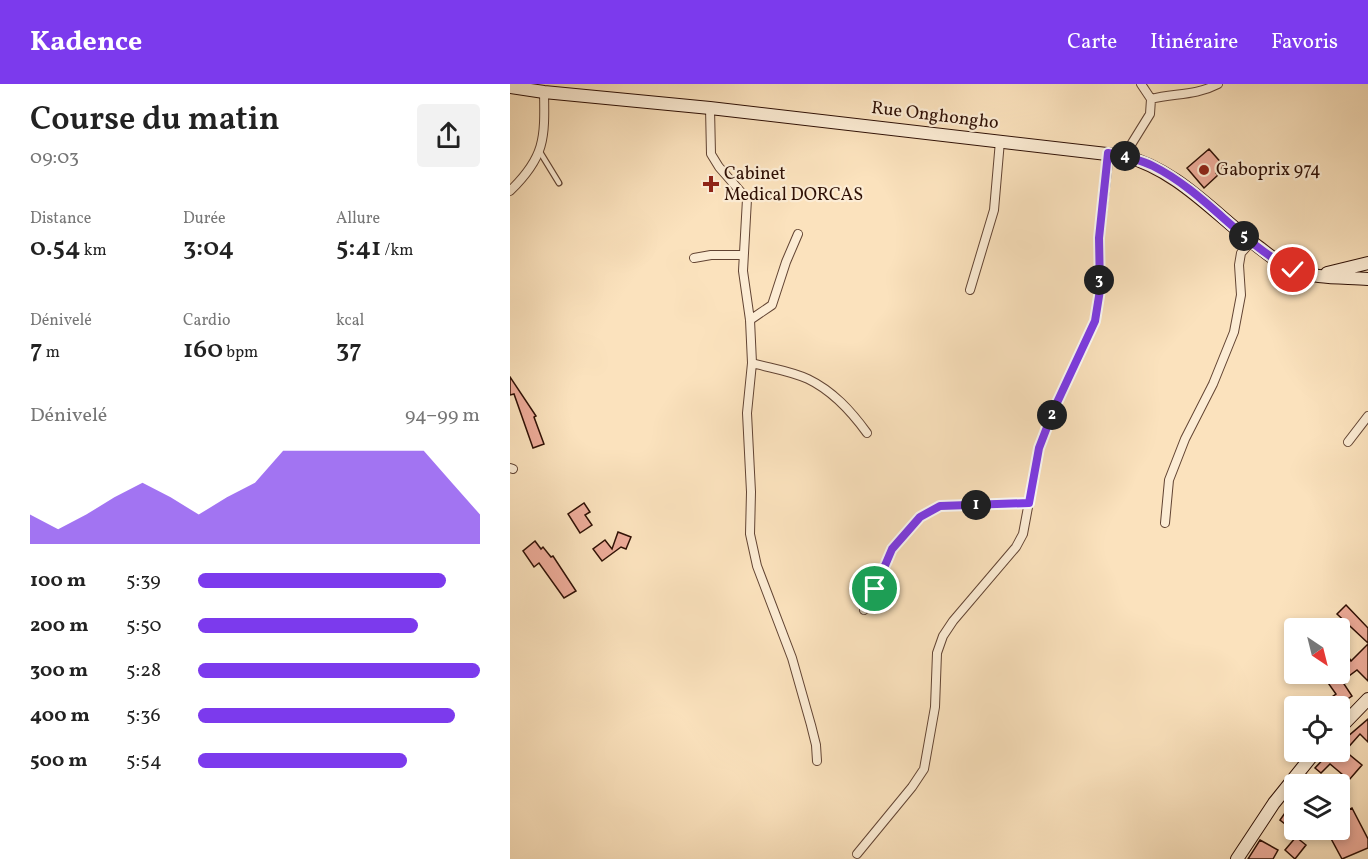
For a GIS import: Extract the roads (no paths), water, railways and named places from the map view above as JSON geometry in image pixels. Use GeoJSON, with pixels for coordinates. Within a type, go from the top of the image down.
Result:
{"type":"FeatureCollection","features":[{"type":"Feature","properties":{"kind":"main road","name":"Rue Onghongho"},"geometry":{"type":"LineString","coordinates":[[510,87],[1124,156],[1151,165],[1173,177],[1251,242],[1293,270],[1368,279]]}},
{"type":"Feature","properties":{"kind":"main road"},"geometry":{"type":"LineString","coordinates":[[1320,275],[1368,263]]}},
{"type":"Feature","properties":{"kind":"main road"},"geometry":{"type":"LineString","coordinates":[[1350,718],[1368,699]]}},
{"type":"Feature","properties":{"kind":"main road"},"geometry":{"type":"LineString","coordinates":[[1237,859],[1269,810],[1307,762]]}},
{"type":"Feature","properties":{"kind":"street"},"geometry":{"type":"LineString","coordinates":[[1124,156],[1150,114],[1151,99],[1141,84]]}},
{"type":"Feature","properties":{"kind":"street"},"geometry":{"type":"LineString","coordinates":[[1151,99],[1173,94],[1203,92],[1218,84]]}},
{"type":"Feature","properties":{"kind":"street"},"geometry":{"type":"LineString","coordinates":[[510,191],[531,167],[540,152],[545,128],[544,92]]}},
{"type":"Feature","properties":{"kind":"street"},"geometry":{"type":"LineString","coordinates":[[710,108],[711,154],[719,167],[747,199],[743,271],[750,320],[752,363],[747,413],[751,492],[750,534],[756,567],[792,658],[816,745],[817,761]]}},
{"type":"Feature","properties":{"kind":"street"},"geometry":{"type":"LineString","coordinates":[[970,290],[994,210],[1000,141]]}},
{"type":"Feature","properties":{"kind":"street"},"geometry":{"type":"LineString","coordinates":[[857,854],[924,769],[935,707],[937,652],[943,636],[1016,547],[1023,534],[1039,448],[1054,409],[1095,321],[1100,290],[1099,238],[1108,153]]}},
{"type":"Feature","properties":{"kind":"street"},"geometry":{"type":"LineString","coordinates":[[750,320],[772,305],[798,234]]}},
{"type":"Feature","properties":{"kind":"street"},"geometry":{"type":"LineString","coordinates":[[1165,523],[1169,480],[1185,439],[1213,384],[1234,332],[1241,295],[1239,265],[1241,253],[1251,242]]}},
{"type":"Feature","properties":{"kind":"street"},"geometry":{"type":"LineString","coordinates":[[694,258],[711,255],[743,255]]}},
{"type":"Feature","properties":{"kind":"street"},"geometry":{"type":"LineString","coordinates":[[752,363],[807,379],[834,395],[853,413],[867,433]]}},
{"type":"Feature","properties":{"kind":"street"},"geometry":{"type":"LineString","coordinates":[[1348,442],[1368,416]]}},
{"type":"Feature","properties":{"kind":"street"},"geometry":{"type":"LineString","coordinates":[[864,610],[892,549],[920,517],[940,506],[1029,503]]}},
{"type":"Feature","properties":{"kind":"lane"},"geometry":{"type":"LineString","coordinates":[[540,152],[559,183]]}},
{"type":"Feature","properties":{"kind":"place","name":"Gaboprix 974"},"geometry":{"type":"Point","coordinates":[1204,170]}},
{"type":"Feature","properties":{"kind":"place","name":"Cabinet Medical DORCAS"},"geometry":{"type":"Point","coordinates":[711,184]}}]}
